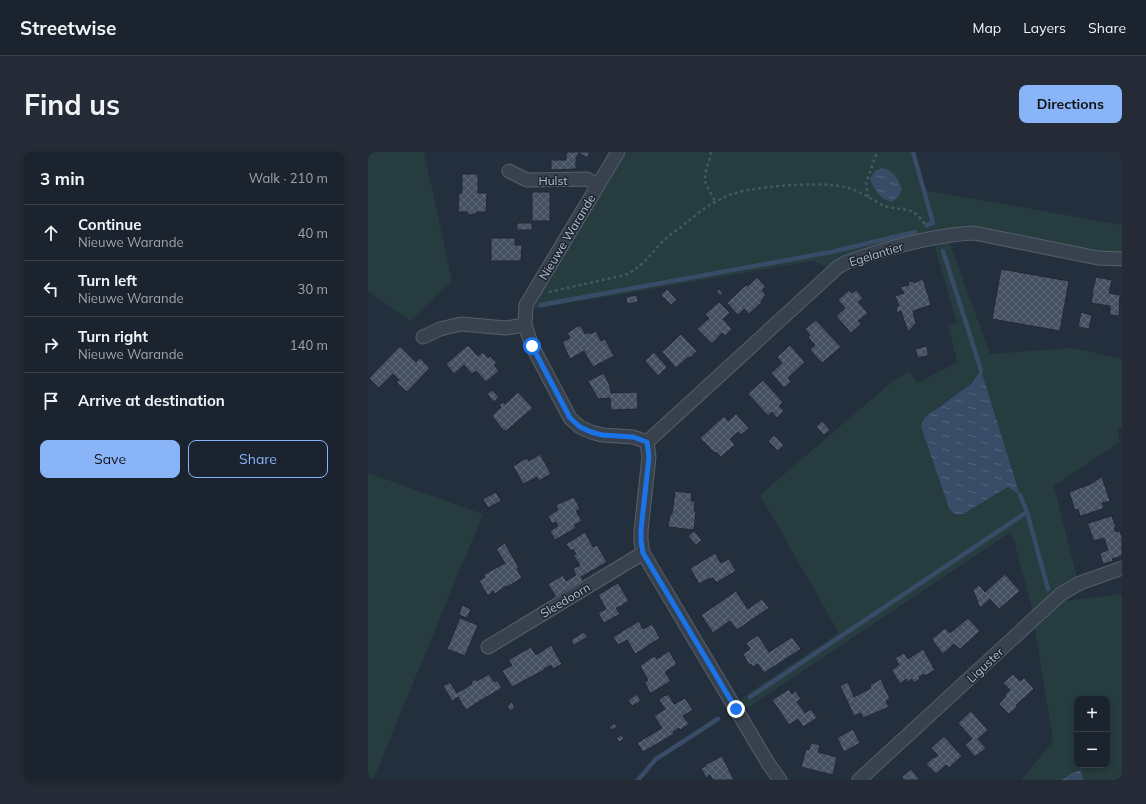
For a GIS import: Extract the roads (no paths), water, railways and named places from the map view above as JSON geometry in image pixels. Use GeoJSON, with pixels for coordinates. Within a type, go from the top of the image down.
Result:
{"type":"FeatureCollection","features":[{"type":"Feature","properties":{"kind":"street","name":"Nieuwe Warande"},"geometry":{"type":"LineString","coordinates":[[618,152],[526,305],[525,325],[532,346],[570,418],[580,427],[591,432],[602,435],[633,437],[647,442]]}},
{"type":"Feature","properties":{"kind":"street","name":"Hulst"},"geometry":{"type":"LineString","coordinates":[[509,171],[527,180],[587,179],[598,186]]}},
{"type":"Feature","properties":{"kind":"street","name":"Egelantier"},"geometry":{"type":"LineString","coordinates":[[647,442],[838,267],[856,258],[953,234],[974,233],[1098,258],[1122,258]]}},
{"type":"Feature","properties":{"kind":"street"},"geometry":{"type":"LineString","coordinates":[[423,336],[440,329],[461,324],[506,328],[525,325]]}},
{"type":"Feature","properties":{"kind":"street"},"geometry":{"type":"LineString","coordinates":[[647,442],[649,457],[641,530],[643,553],[764,756],[780,780]]}},
{"type":"Feature","properties":{"kind":"street","name":"Sleedoorn"},"geometry":{"type":"LineString","coordinates":[[488,646],[643,553]]}},
{"type":"Feature","properties":{"kind":"street","name":"Liguster"},"geometry":{"type":"LineString","coordinates":[[859,780],[1061,594],[1080,583],[1122,568]]}},
{"type":"Feature","properties":{"kind":"water"},"geometry":{"type":"Polygon","coordinates":[[[882,168],[893,173],[902,190],[898,197],[892,202],[884,199],[878,193],[870,178],[876,170],[882,168]]]}},
{"type":"Feature","properties":{"kind":"water"},"geometry":{"type":"Polygon","coordinates":[[[981,370],[1020,495],[1008,487],[963,514],[954,514],[949,508],[921,427],[924,418],[972,383],[981,370]]]}},
{"type":"Feature","properties":{"kind":"water"},"geometry":{"type":"Polygon","coordinates":[[[1081,770],[1083,780],[1062,780],[1070,774],[1081,770]]]}},
{"type":"Feature","properties":{"kind":"waterway"},"geometry":{"type":"LineString","coordinates":[[913,152],[933,223],[927,225]]}},
{"type":"Feature","properties":{"kind":"waterway"},"geometry":{"type":"LineString","coordinates":[[541,305],[831,252],[915,232]]}},
{"type":"Feature","properties":{"kind":"waterway"},"geometry":{"type":"LineString","coordinates":[[943,251],[981,370]]}},
{"type":"Feature","properties":{"kind":"waterway"},"geometry":{"type":"LineString","coordinates":[[750,697],[1027,512],[1020,495]]}},
{"type":"Feature","properties":{"kind":"waterway"},"geometry":{"type":"LineString","coordinates":[[1027,512],[1048,589]]}},
{"type":"Feature","properties":{"kind":"waterway"},"geometry":{"type":"LineString","coordinates":[[638,780],[656,759],[718,719]]}}]}
